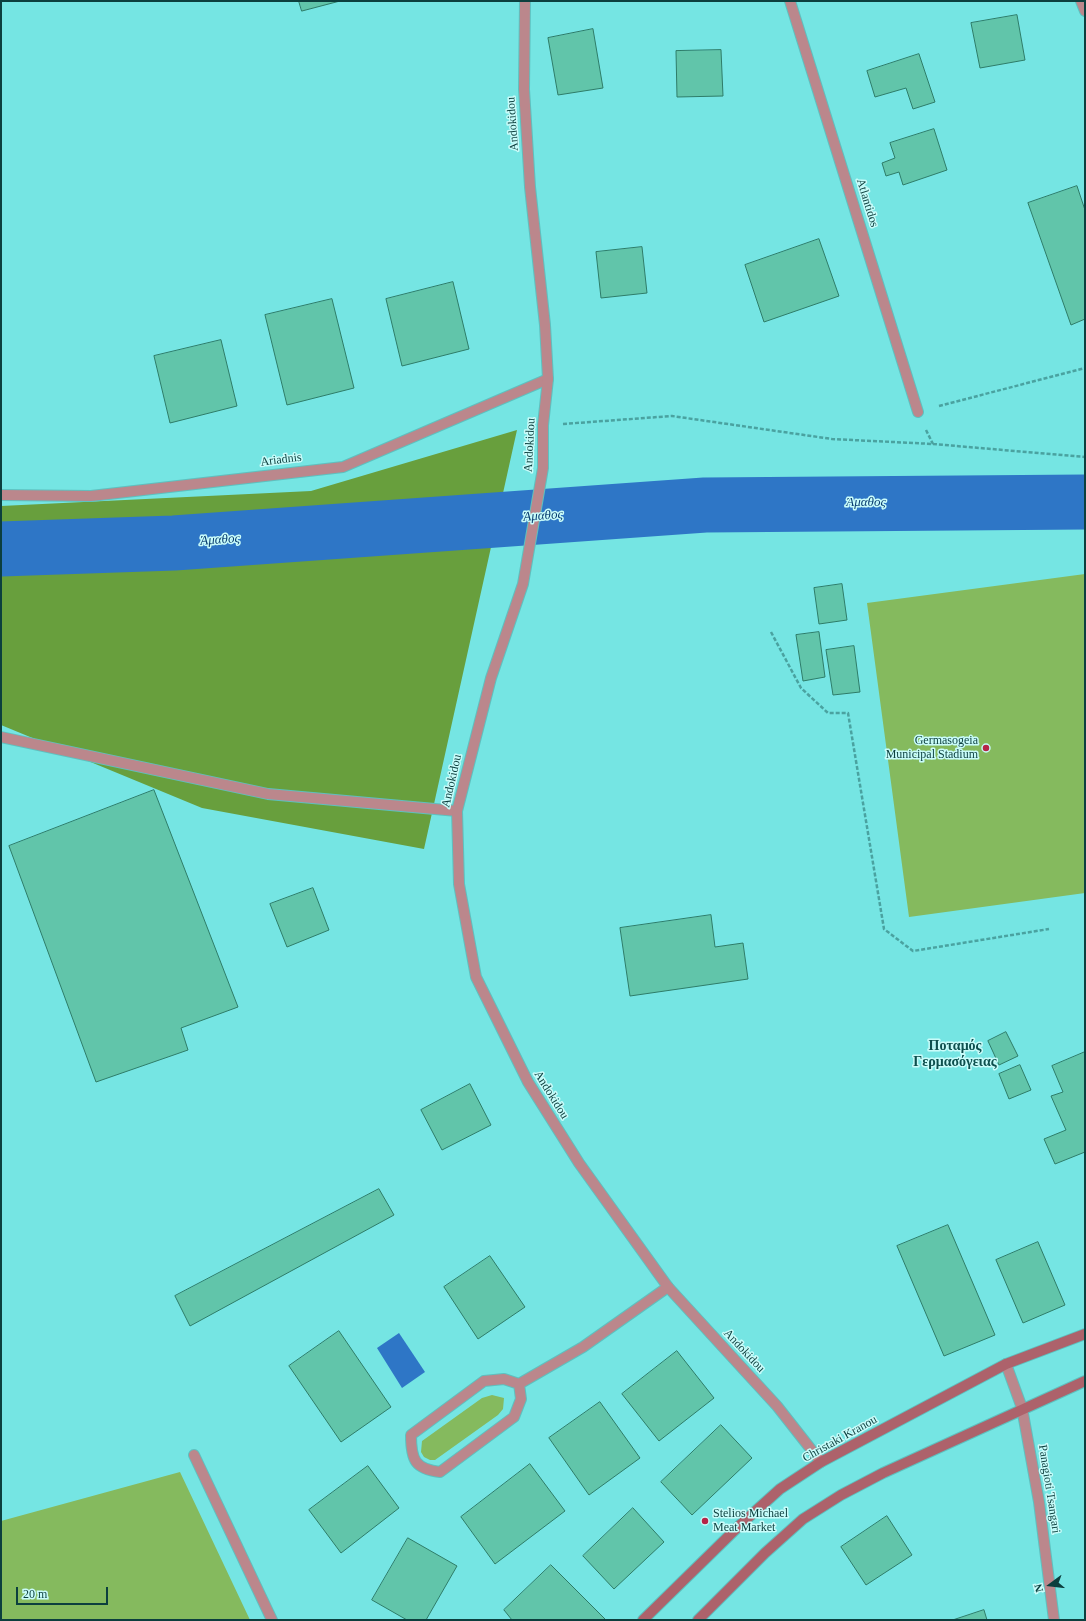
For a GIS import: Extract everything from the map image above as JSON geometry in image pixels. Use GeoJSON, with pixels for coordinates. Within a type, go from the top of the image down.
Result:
{"type":"FeatureCollection","features":[{"type":"Feature","properties":{"kind":"main road","name":"Christaki Kranou"},"geometry":{"type":"LineString","coordinates":[[643,1620],[740,1525],[780,1489],[821,1462],[1006,1364],[1085,1334]]}},
{"type":"Feature","properties":{"kind":"main road"},"geometry":{"type":"LineString","coordinates":[[699,1620],[765,1553],[803,1519],[840,1495],[883,1473],[1022,1408],[1085,1381]]}},
{"type":"Feature","properties":{"kind":"street","name":"Andokidou"},"geometry":{"type":"LineString","coordinates":[[525,1],[524,89],[530,187],[545,325],[548,379],[543,426],[543,468],[523,584],[491,678],[457,811],[459,884],[476,977],[528,1082],[579,1163],[668,1287],[778,1406],[821,1462]]}},
{"type":"Feature","properties":{"kind":"street","name":"Atlantidos"},"geometry":{"type":"LineString","coordinates":[[790,1],[918,412]]}},
{"type":"Feature","properties":{"kind":"street"},"geometry":{"type":"LineString","coordinates":[[1082,1],[1085,11]]}},
{"type":"Feature","properties":{"kind":"street","name":"Ariadnis"},"geometry":{"type":"LineString","coordinates":[[1,495],[91,496],[342,466],[548,379]]}},
{"type":"Feature","properties":{"kind":"street"},"geometry":{"type":"LineString","coordinates":[[1,737],[268,794],[457,811]]}},
{"type":"Feature","properties":{"kind":"street"},"geometry":{"type":"LineString","coordinates":[[519,1384],[521,1400],[514,1417],[440,1472],[426,1470],[417,1464],[411,1450],[411,1435],[484,1381],[504,1379],[519,1384],[583,1347],[668,1287]]}},
{"type":"Feature","properties":{"kind":"street","name":"Panagioti Tsangari"},"geometry":{"type":"LineString","coordinates":[[1006,1364],[1022,1408],[1039,1502],[1054,1620]]}},
{"type":"Feature","properties":{"kind":"street"},"geometry":{"type":"LineString","coordinates":[[194,1455],[272,1620]]}},
{"type":"Feature","properties":{"kind":"path"},"geometry":{"type":"LineString","coordinates":[[918,412],[1085,368]]}},
{"type":"Feature","properties":{"kind":"path"},"geometry":{"type":"LineString","coordinates":[[543,426],[672,416],[832,440],[933,444],[1085,457]]}},
{"type":"Feature","properties":{"kind":"path"},"geometry":{"type":"LineString","coordinates":[[771,632],[801,688],[828,713],[848,713],[884,928],[913,951],[1049,929]]}},
{"type":"Feature","properties":{"kind":"green space"},"geometry":{"type":"Polygon","coordinates":[[[517,430],[424,849],[202,808],[1,725],[1,506],[311,491],[517,430]]]}},
{"type":"Feature","properties":{"kind":"green space","name":"Germasogeia Municipal Stadium"},"geometry":{"type":"Polygon","coordinates":[[[1085,574],[1085,893],[909,917],[867,603],[1085,574]]]}},
{"type":"Feature","properties":{"kind":"green space"},"geometry":{"type":"Polygon","coordinates":[[[492,1395],[504,1398],[503,1409],[498,1415],[435,1460],[430,1460],[424,1457],[421,1452],[422,1441],[482,1398],[492,1395]]]}},
{"type":"Feature","properties":{"kind":"green space"},"geometry":{"type":"Polygon","coordinates":[[[180,1472],[250,1620],[1,1620],[1,1521],[180,1472]]]}},
{"type":"Feature","properties":{"kind":"water"},"geometry":{"type":"Polygon","coordinates":[[[399,1333],[425,1372],[402,1388],[377,1348],[399,1333]]]}},
{"type":"Feature","properties":{"kind":"building"},"geometry":{"type":"Polygon","coordinates":[[[299,1],[340,1],[302,11],[299,1]]]}},
{"type":"Feature","properties":{"kind":"building"},"geometry":{"type":"Polygon","coordinates":[[[1017,15],[1025,60],[980,68],[971,23],[1017,15]]]}},
{"type":"Feature","properties":{"kind":"building"},"geometry":{"type":"Polygon","coordinates":[[[593,29],[603,88],[558,95],[548,38],[593,29]]]}},
{"type":"Feature","properties":{"kind":"building"},"geometry":{"type":"Polygon","coordinates":[[[721,50],[723,96],[677,97],[676,51],[721,50]]]}},
{"type":"Feature","properties":{"kind":"building"},"geometry":{"type":"Polygon","coordinates":[[[919,54],[935,102],[913,109],[906,88],[875,97],[867,71],[919,54]]]}},
{"type":"Feature","properties":{"kind":"building"},"geometry":{"type":"Polygon","coordinates":[[[934,129],[947,170],[903,185],[899,172],[886,176],[882,163],[895,158],[890,143],[934,129]]]}},
{"type":"Feature","properties":{"kind":"building"},"geometry":{"type":"Polygon","coordinates":[[[1077,186],[1085,210],[1085,319],[1071,325],[1028,203],[1077,186]]]}},
{"type":"Feature","properties":{"kind":"building"},"geometry":{"type":"Polygon","coordinates":[[[819,239],[839,296],[764,322],[745,265],[819,239]]]}},
{"type":"Feature","properties":{"kind":"building"},"geometry":{"type":"Polygon","coordinates":[[[642,247],[647,293],[601,298],[596,252],[642,247]]]}},
{"type":"Feature","properties":{"kind":"building"},"geometry":{"type":"Polygon","coordinates":[[[453,282],[469,349],[402,366],[386,299],[453,282]]]}},
{"type":"Feature","properties":{"kind":"building"},"geometry":{"type":"Polygon","coordinates":[[[332,299],[354,388],[287,405],[265,315],[332,299]]]}},
{"type":"Feature","properties":{"kind":"building"},"geometry":{"type":"Polygon","coordinates":[[[221,340],[237,406],[170,423],[154,356],[221,340]]]}},
{"type":"Feature","properties":{"kind":"building"},"geometry":{"type":"Polygon","coordinates":[[[842,584],[847,620],[819,624],[814,588],[842,584]]]}},
{"type":"Feature","properties":{"kind":"building"},"geometry":{"type":"Polygon","coordinates":[[[819,632],[825,677],[803,681],[796,635],[819,632]]]}},
{"type":"Feature","properties":{"kind":"building"},"geometry":{"type":"Polygon","coordinates":[[[854,646],[860,692],[833,695],[826,650],[854,646]]]}},
{"type":"Feature","properties":{"kind":"building"},"geometry":{"type":"Polygon","coordinates":[[[154,790],[238,1007],[181,1028],[188,1050],[96,1082],[9,846],[154,790]]]}},
{"type":"Feature","properties":{"kind":"building"},"geometry":{"type":"Polygon","coordinates":[[[313,888],[329,930],[287,947],[270,904],[313,888]]]}},
{"type":"Feature","properties":{"kind":"building"},"geometry":{"type":"Polygon","coordinates":[[[711,915],[715,947],[743,943],[748,979],[630,996],[620,928],[711,915]]]}},
{"type":"Feature","properties":{"kind":"building"},"geometry":{"type":"Polygon","coordinates":[[[1006,1032],[1018,1056],[999,1065],[988,1041],[1006,1032]]]}},
{"type":"Feature","properties":{"kind":"building"},"geometry":{"type":"Polygon","coordinates":[[[1085,1052],[1085,1152],[1055,1164],[1044,1139],[1066,1130],[1051,1096],[1063,1092],[1052,1066],[1085,1052]]]}},
{"type":"Feature","properties":{"kind":"building"},"geometry":{"type":"Polygon","coordinates":[[[1020,1065],[1031,1090],[1009,1099],[999,1074],[1020,1065]]]}},
{"type":"Feature","properties":{"kind":"building"},"geometry":{"type":"Polygon","coordinates":[[[470,1084],[491,1125],[442,1150],[421,1110],[470,1084]]]}},
{"type":"Feature","properties":{"kind":"building"},"geometry":{"type":"Polygon","coordinates":[[[379,1189],[394,1215],[190,1326],[175,1296],[379,1189]]]}},
{"type":"Feature","properties":{"kind":"building"},"geometry":{"type":"Polygon","coordinates":[[[948,1225],[995,1335],[944,1356],[897,1246],[948,1225]]]}},
{"type":"Feature","properties":{"kind":"building"},"geometry":{"type":"Polygon","coordinates":[[[1038,1242],[1065,1305],[1023,1323],[996,1260],[1038,1242]]]}},
{"type":"Feature","properties":{"kind":"building"},"geometry":{"type":"Polygon","coordinates":[[[490,1256],[525,1307],[478,1339],[444,1287],[490,1256]]]}},
{"type":"Feature","properties":{"kind":"building"},"geometry":{"type":"Polygon","coordinates":[[[339,1331],[391,1407],[341,1442],[289,1366],[339,1331]]]}},
{"type":"Feature","properties":{"kind":"building"},"geometry":{"type":"Polygon","coordinates":[[[677,1351],[714,1398],[659,1441],[622,1394],[677,1351]]]}},
{"type":"Feature","properties":{"kind":"building"},"geometry":{"type":"Polygon","coordinates":[[[600,1402],[640,1458],[589,1495],[549,1438],[600,1402]]]}},
{"type":"Feature","properties":{"kind":"building"},"geometry":{"type":"Polygon","coordinates":[[[721,1425],[752,1458],[692,1515],[661,1482],[721,1425]]]}},
{"type":"Feature","properties":{"kind":"building"},"geometry":{"type":"Polygon","coordinates":[[[530,1464],[565,1511],[495,1564],[461,1517],[530,1464]]]}},
{"type":"Feature","properties":{"kind":"building"},"geometry":{"type":"Polygon","coordinates":[[[368,1466],[399,1508],[341,1553],[309,1510],[368,1466]]]}},
{"type":"Feature","properties":{"kind":"building"},"geometry":{"type":"Polygon","coordinates":[[[633,1508],[664,1542],[614,1589],[583,1556],[633,1508]]]}},
{"type":"Feature","properties":{"kind":"building"},"geometry":{"type":"Polygon","coordinates":[[[887,1516],[912,1555],[866,1585],[841,1547],[887,1516]]]}},
{"type":"Feature","properties":{"kind":"building"},"geometry":{"type":"Polygon","coordinates":[[[408,1538],[457,1566],[426,1620],[407,1620],[372,1600],[408,1538]]]}},
{"type":"Feature","properties":{"kind":"building"},"geometry":{"type":"Polygon","coordinates":[[[551,1565],[606,1620],[512,1620],[504,1610],[551,1565]]]}},
{"type":"Feature","properties":{"kind":"building"},"geometry":{"type":"Polygon","coordinates":[[[984,1610],[987,1620],[953,1620],[984,1610]]]}},
{"type":"Feature","properties":{"kind":"waterway","name":"Άμαθος"},"geometry":{"type":"LineString","coordinates":[[1,549],[174,543],[705,505],[1085,502]]}},
{"type":"Feature","properties":{"kind":"place","name":"Germasogeia Municipal Stadium"},"geometry":{"type":"Point","coordinates":[986,748]}},
{"type":"Feature","properties":{"kind":"place","name":"Stelios Michael Meat Market"},"geometry":{"type":"Point","coordinates":[705,1521]}},
{"type":"Feature","properties":{"kind":"district","name":"Ποταμός Γερμασόγειας"},"geometry":{"type":"Point","coordinates":[955,1054]}}]}
